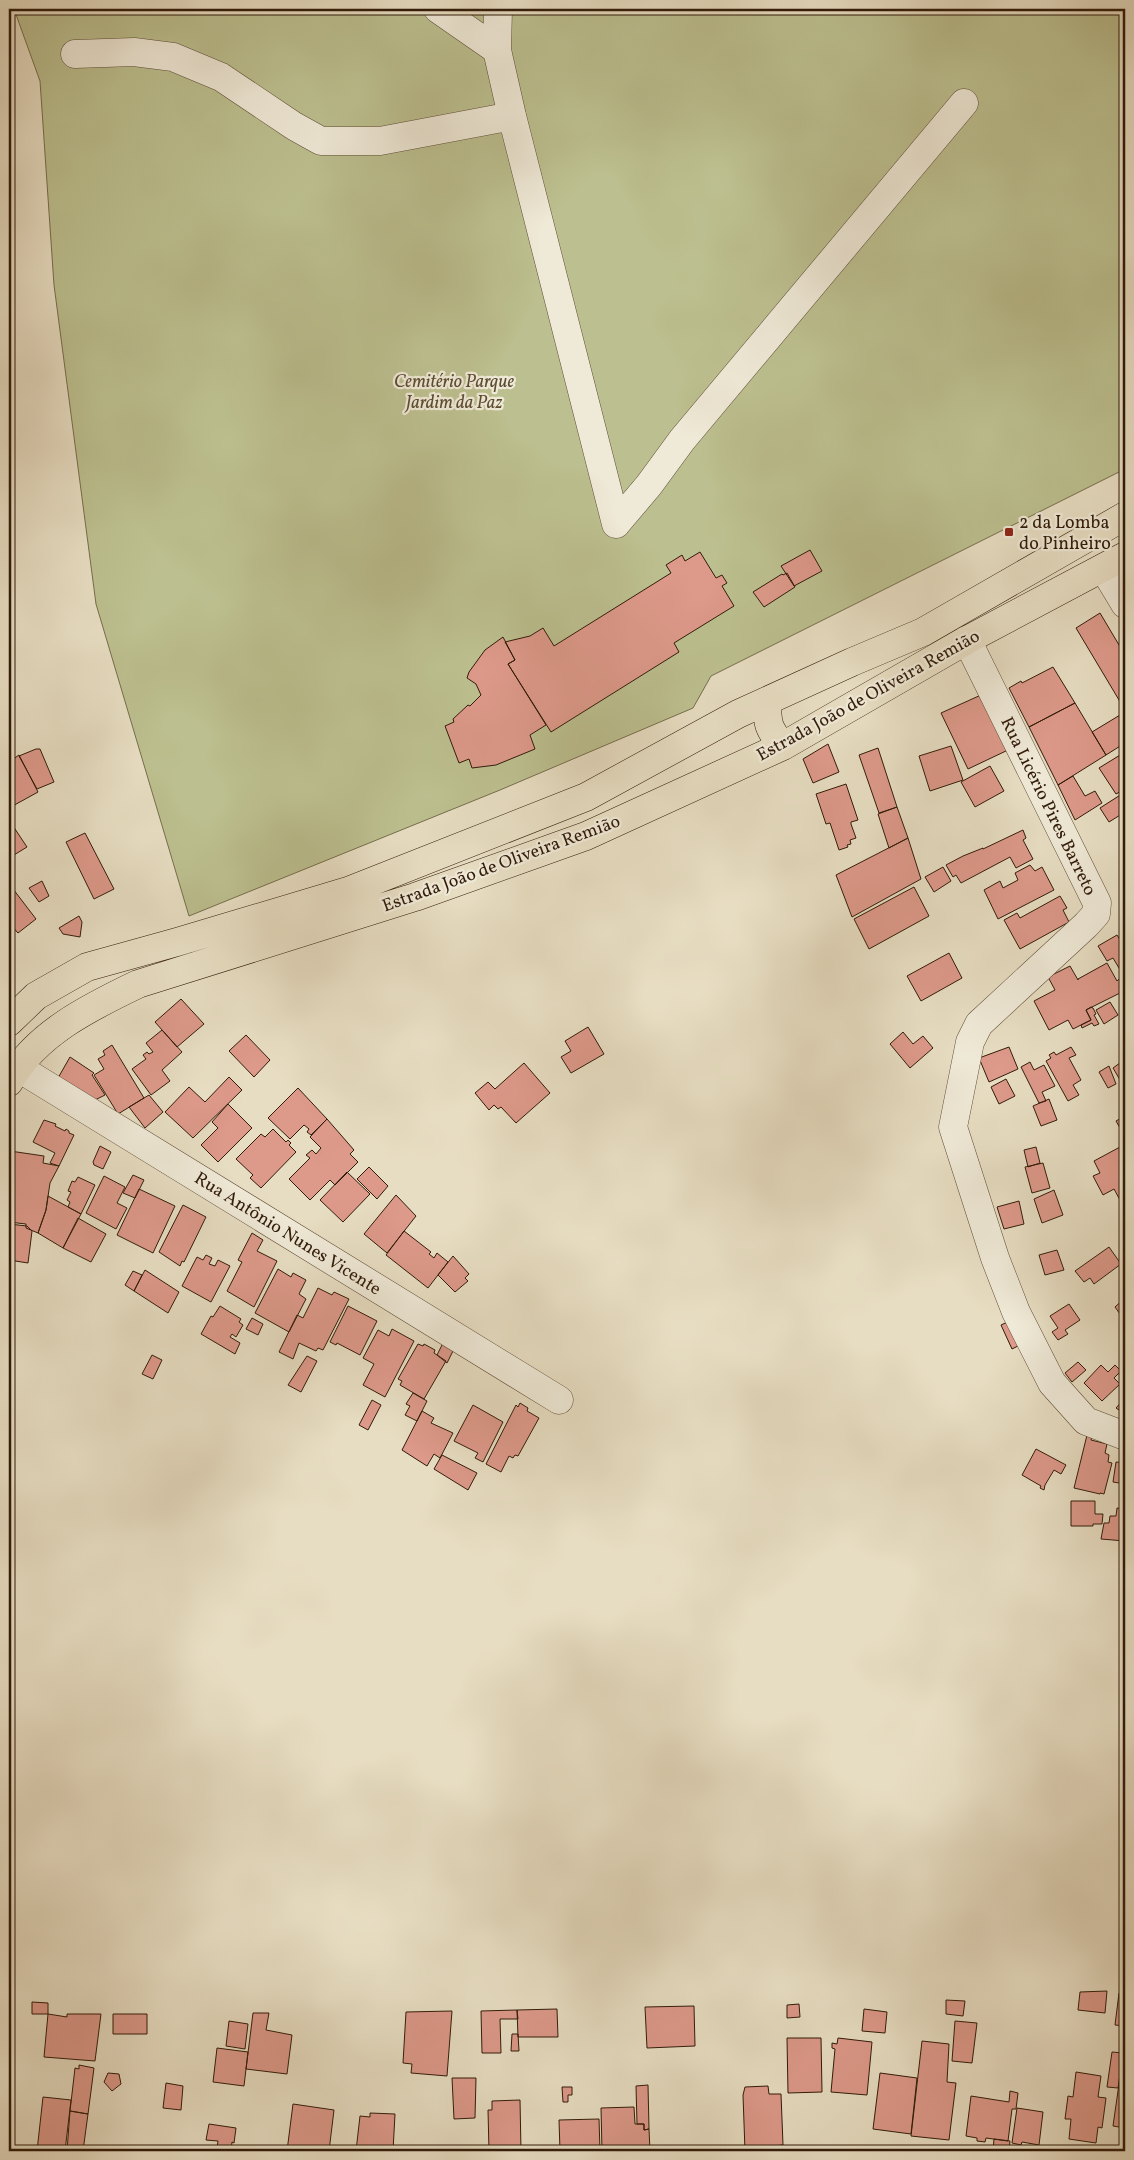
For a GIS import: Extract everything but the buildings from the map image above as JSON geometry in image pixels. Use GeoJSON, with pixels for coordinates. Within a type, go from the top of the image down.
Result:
{"type":"FeatureCollection","features":[{"type":"Feature","properties":{"kind":"main road","name":"Estrada João de Oliveira Remião"},"geometry":{"type":"LineString","coordinates":[[9,1022],[36,996],[88,967],[357,887],[586,797],[767,701],[923,632],[1125,516]]}},
{"type":"Feature","properties":{"kind":"main road","name":"Estrada João de Oliveira Remião"},"geometry":{"type":"LineString","coordinates":[[13,1074],[55,1030],[102,1001],[138,984],[415,897],[577,839],[783,746],[967,640],[1115,562]]}},
{"type":"Feature","properties":{"kind":"main road"},"geometry":{"type":"LineString","coordinates":[[767,701],[767,720],[771,733],[783,746]]}},
{"type":"Feature","properties":{"kind":"main road"},"geometry":{"type":"LineString","coordinates":[[711,730],[726,753],[728,770]]}},
{"type":"Feature","properties":{"kind":"street"},"geometry":{"type":"LineString","coordinates":[[438,9],[497,50]]}},
{"type":"Feature","properties":{"kind":"street"},"geometry":{"type":"LineString","coordinates":[[498,9],[497,50],[512,116],[616,524],[682,440],[964,103]]}},
{"type":"Feature","properties":{"kind":"street"},"geometry":{"type":"LineString","coordinates":[[75,54],[134,52],[173,57],[221,76],[294,126],[321,141],[380,141],[512,116]]}},
{"type":"Feature","properties":{"kind":"street"},"geometry":{"type":"LineString","coordinates":[[1115,562],[1125,604]]}},
{"type":"Feature","properties":{"kind":"street","name":"Rua Licério Pires Barreto"},"geometry":{"type":"LineString","coordinates":[[967,640],[1097,903],[1096,914],[1086,925],[979,1024],[970,1042],[953,1127],[998,1267],[1016,1312],[1052,1383],[1086,1421],[1125,1436]]}},
{"type":"Feature","properties":{"kind":"street","name":"Rua Antônio Nunes Vicente"},"geometry":{"type":"LineString","coordinates":[[13,1074],[559,1400]]}},
{"type":"Feature","properties":{"kind":"green space","name":"Cemitério Parque Jardim da Paz"},"geometry":{"type":"Polygon","coordinates":[[[14,9],[1125,9],[1125,469],[711,676],[693,708],[500,790],[189,916],[96,604],[54,285],[40,81],[14,9]]]}},
{"type":"Feature","properties":{"kind":"place","name":"2 da Lomba do Pinheiro"},"geometry":{"type":"Point","coordinates":[1009,532]}}]}
